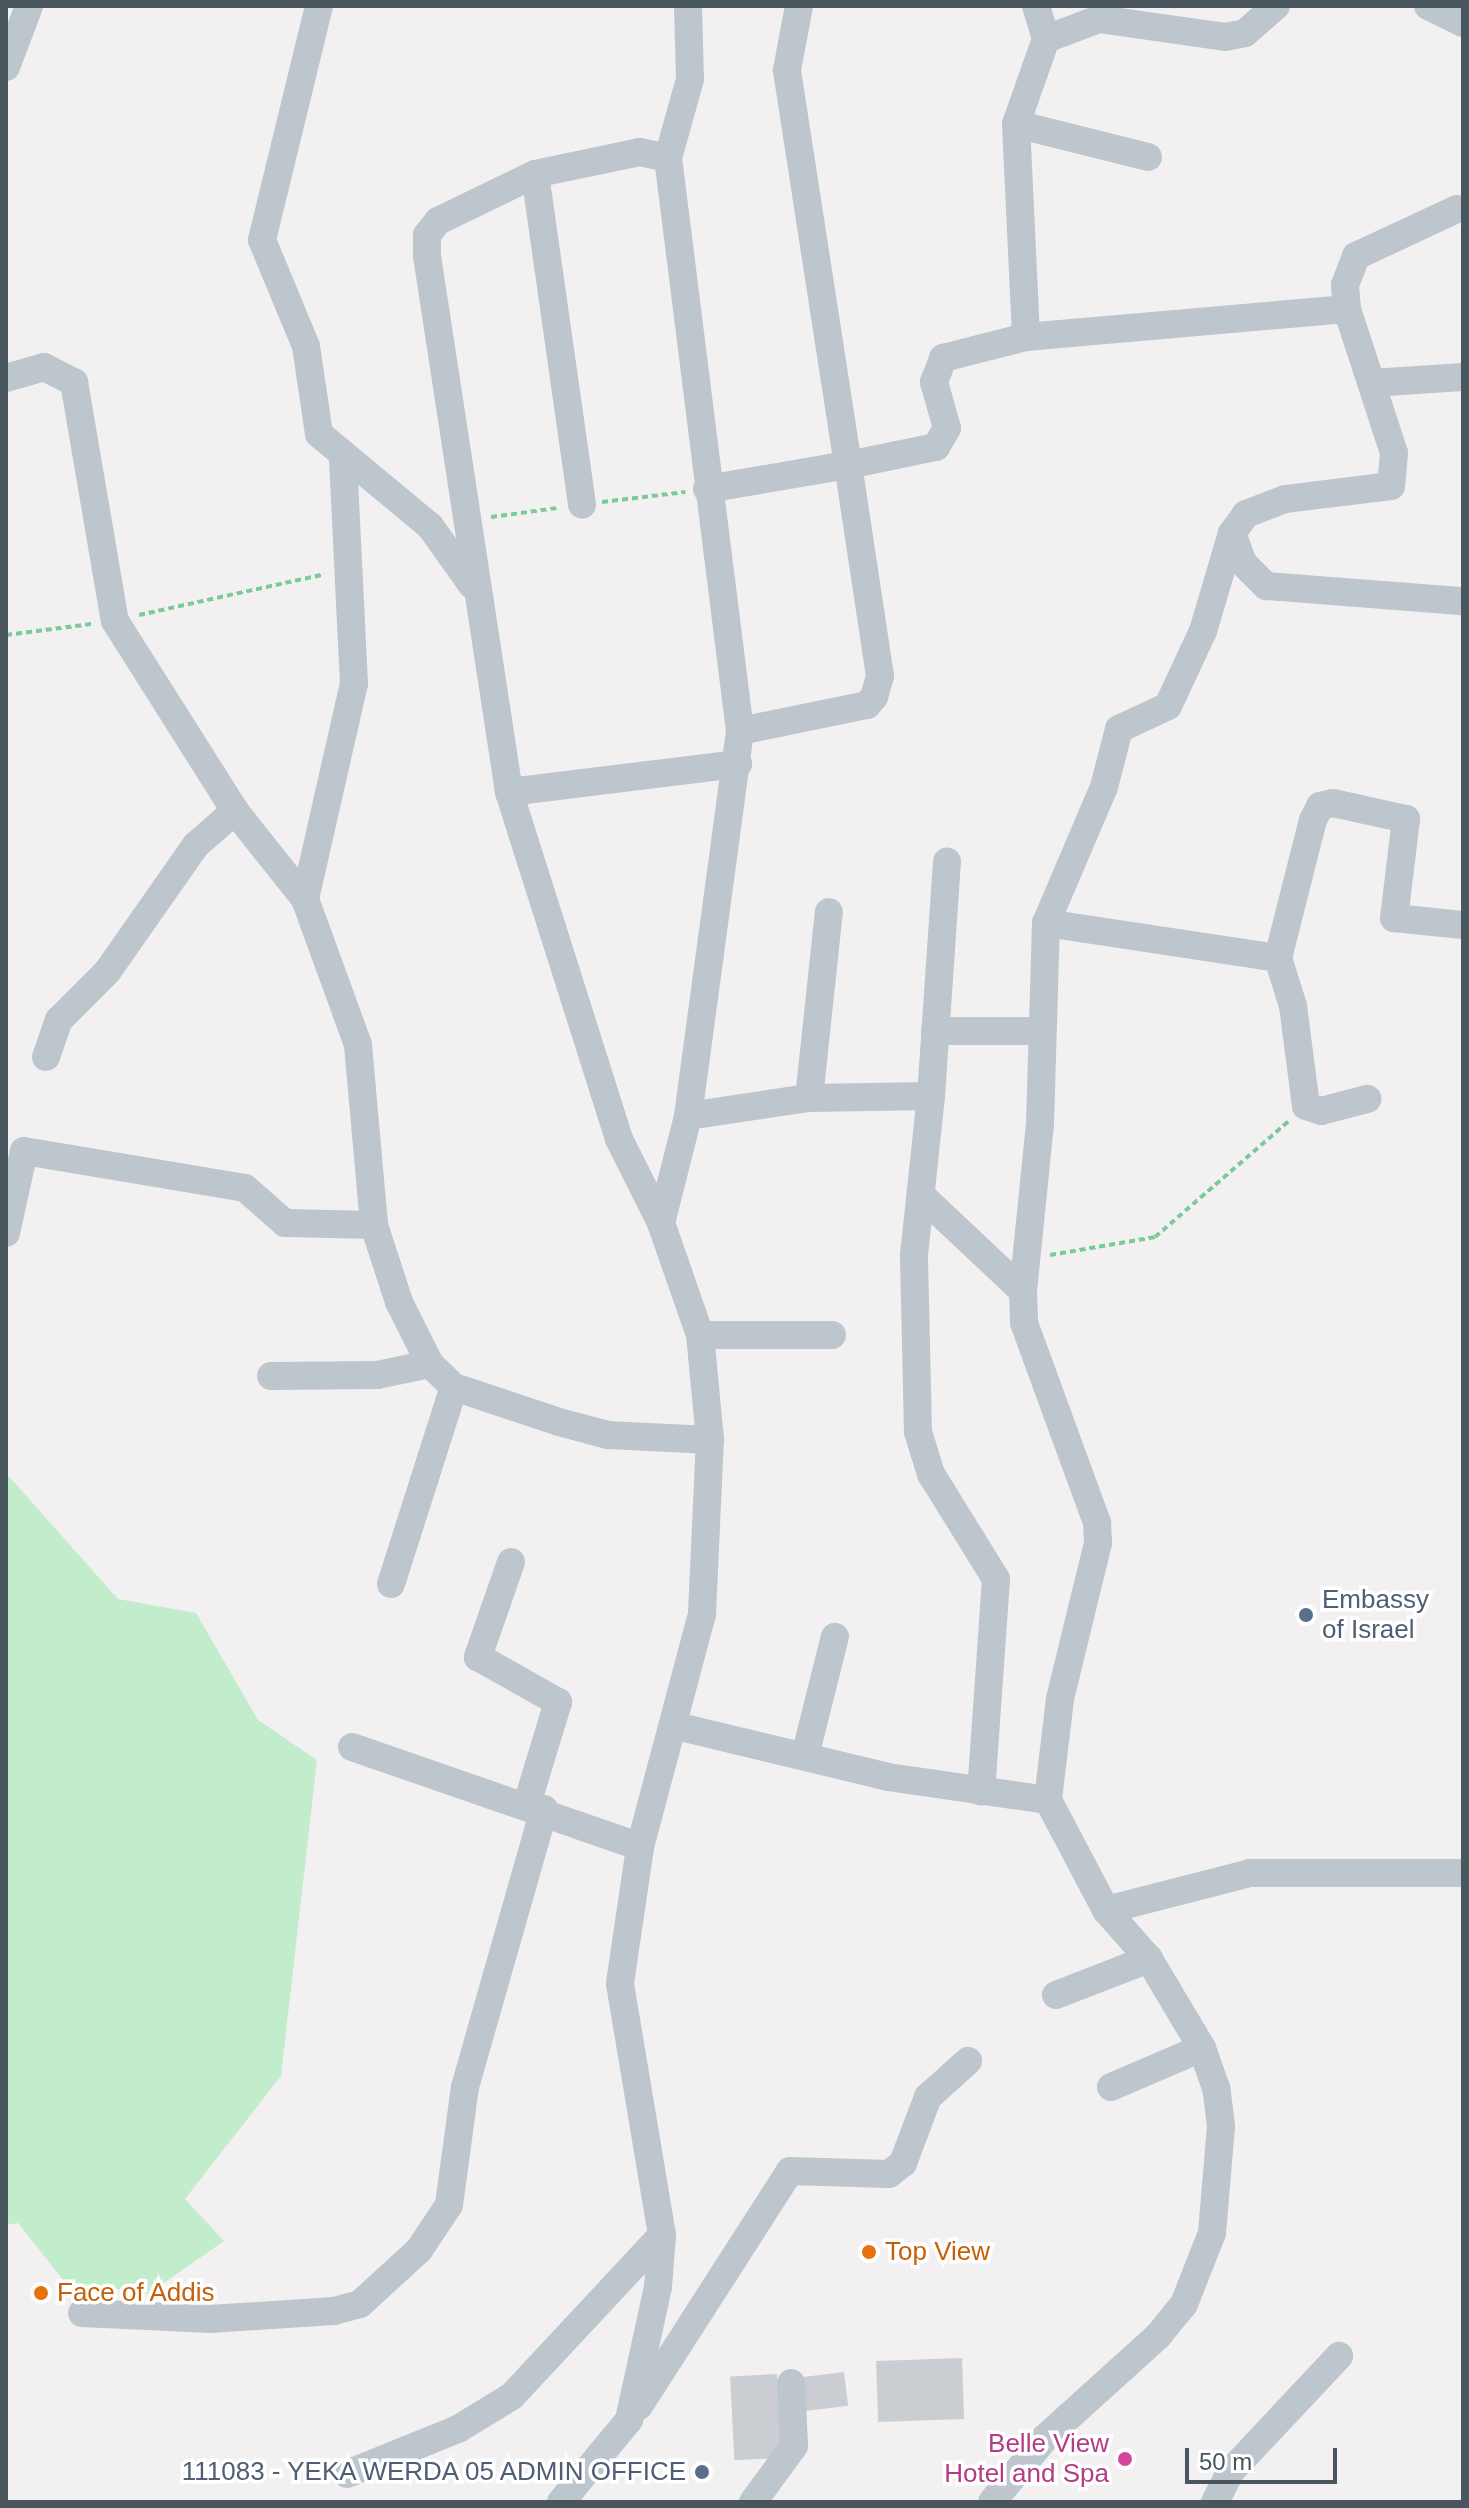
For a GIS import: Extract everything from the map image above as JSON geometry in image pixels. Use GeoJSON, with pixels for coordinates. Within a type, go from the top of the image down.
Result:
{"type":"FeatureCollection","features":[{"type":"Feature","properties":{"kind":"street"},"geometry":{"type":"LineString","coordinates":[[6,67],[29,6]]}},
{"type":"Feature","properties":{"kind":"street"},"geometry":{"type":"LineString","coordinates":[[319,6],[262,240],[306,346],[319,434],[430,526],[472,585]]}},
{"type":"Feature","properties":{"kind":"street"},"geometry":{"type":"LineString","coordinates":[[661,1223],[688,1116],[738,764],[740,731],[707,489],[668,158],[690,79],[688,6]]}},
{"type":"Feature","properties":{"kind":"street"},"geometry":{"type":"LineString","coordinates":[[740,731],[867,705],[879,688],[787,70],[799,6]]}},
{"type":"Feature","properties":{"kind":"street"},"geometry":{"type":"LineString","coordinates":[[1026,337],[1016,124],[1046,39],[1036,6]]}},
{"type":"Feature","properties":{"kind":"street"},"geometry":{"type":"LineString","coordinates":[[1046,39],[1102,12],[1225,37],[1245,33],[1276,6]]}},
{"type":"Feature","properties":{"kind":"street"},"geometry":{"type":"LineString","coordinates":[[1428,6],[1463,23]]}},
{"type":"Feature","properties":{"kind":"street"},"geometry":{"type":"LineString","coordinates":[[1016,124],[1148,157]]}},
{"type":"Feature","properties":{"kind":"street"},"geometry":{"type":"LineString","coordinates":[[629,2420],[662,2235],[621,2020],[620,1983],[640,1847],[676,1726],[702,1614],[710,1440],[700,1335],[661,1223],[619,1139],[509,792],[472,585],[427,235],[438,221],[535,174],[640,152],[668,158]]}},
{"type":"Feature","properties":{"kind":"street"},"geometry":{"type":"LineString","coordinates":[[535,174],[582,505]]}},
{"type":"Feature","properties":{"kind":"street"},"geometry":{"type":"LineString","coordinates":[[992,2502],[1010,2473],[1184,2304],[1212,2233],[1219,2180],[1221,2126],[1202,2048],[1149,1959],[1106,1910],[1048,1800],[1067,1661],[1098,1543],[1024,1323],[1023,1291],[1028,1258],[1046,923],[1104,787],[1119,729],[1168,706],[1203,631],[1232,533],[1265,504],[1391,486],[1394,453],[1347,309],[1345,285],[1356,256],[1457,209]]}},
{"type":"Feature","properties":{"kind":"street"},"geometry":{"type":"LineString","coordinates":[[707,489],[936,447],[947,428],[934,382],[943,358],[1026,337],[1347,309]]}},
{"type":"Feature","properties":{"kind":"street"},"geometry":{"type":"LineString","coordinates":[[6,378],[44,367],[74,382],[115,621],[235,811],[305,899],[358,1045],[374,1225],[399,1302],[430,1364],[454,1387],[608,1435],[710,1440]]}},
{"type":"Feature","properties":{"kind":"street"},"geometry":{"type":"LineString","coordinates":[[1372,383],[1463,377]]}},
{"type":"Feature","properties":{"kind":"street"},"geometry":{"type":"LineString","coordinates":[[305,899],[354,684],[343,457]]}},
{"type":"Feature","properties":{"kind":"street"},"geometry":{"type":"LineString","coordinates":[[1232,533],[1250,576],[1266,586],[1463,601]]}},
{"type":"Feature","properties":{"kind":"street"},"geometry":{"type":"LineString","coordinates":[[509,792],[738,764]]}},
{"type":"Feature","properties":{"kind":"street"},"geometry":{"type":"LineString","coordinates":[[1367,1099],[1321,1111],[1306,1106],[1293,1006],[1278,958],[1313,820],[1320,806],[1333,803],[1406,819],[1394,918],[1463,925]]}},
{"type":"Feature","properties":{"kind":"street"},"geometry":{"type":"LineString","coordinates":[[46,1057],[59,1020],[107,972],[196,845],[235,811]]}},
{"type":"Feature","properties":{"kind":"street"},"geometry":{"type":"LineString","coordinates":[[947,862],[925,1199],[912,1314],[920,1453],[996,1579],[981,1791]]}},
{"type":"Feature","properties":{"kind":"street"},"geometry":{"type":"LineString","coordinates":[[809,1098],[829,912]]}},
{"type":"Feature","properties":{"kind":"street"},"geometry":{"type":"LineString","coordinates":[[1046,923],[1278,958]]}},
{"type":"Feature","properties":{"kind":"street"},"geometry":{"type":"LineString","coordinates":[[935,1031],[1042,1031]]}},
{"type":"Feature","properties":{"kind":"street"},"geometry":{"type":"LineString","coordinates":[[688,1116],[809,1098],[931,1096]]}},
{"type":"Feature","properties":{"kind":"street"},"geometry":{"type":"LineString","coordinates":[[6,1233],[24,1151],[245,1188],[285,1223],[374,1225]]}},
{"type":"Feature","properties":{"kind":"street"},"geometry":{"type":"LineString","coordinates":[[925,1199],[1023,1291]]}},
{"type":"Feature","properties":{"kind":"street"},"geometry":{"type":"LineString","coordinates":[[700,1335],[832,1335]]}},
{"type":"Feature","properties":{"kind":"street"},"geometry":{"type":"LineString","coordinates":[[271,1376],[377,1375],[430,1364]]}},
{"type":"Feature","properties":{"kind":"street"},"geometry":{"type":"LineString","coordinates":[[391,1584],[454,1387]]}},
{"type":"Feature","properties":{"kind":"street"},"geometry":{"type":"LineString","coordinates":[[82,2313],[210,2319],[334,2311],[360,2304],[419,2250],[449,2205],[465,2087],[558,1702],[478,1657],[511,1562]]}},
{"type":"Feature","properties":{"kind":"street"},"geometry":{"type":"LineString","coordinates":[[805,1756],[835,1637]]}},
{"type":"Feature","properties":{"kind":"street"},"geometry":{"type":"LineString","coordinates":[[676,1726],[805,1756],[981,1791],[1048,1800]]}},
{"type":"Feature","properties":{"kind":"street"},"geometry":{"type":"LineString","coordinates":[[352,1747],[535,1806],[640,1847]]}},
{"type":"Feature","properties":{"kind":"street"},"geometry":{"type":"LineString","coordinates":[[1106,1910],[1250,1873],[1463,1873]]}},
{"type":"Feature","properties":{"kind":"street"},"geometry":{"type":"LineString","coordinates":[[1056,1995],[1149,1959]]}},
{"type":"Feature","properties":{"kind":"street"},"geometry":{"type":"LineString","coordinates":[[1111,2087],[1202,2048]]}},
{"type":"Feature","properties":{"kind":"street"},"geometry":{"type":"LineString","coordinates":[[561,2502],[629,2420],[790,2171],[889,2174],[903,2163],[928,2097],[968,2061]]}},
{"type":"Feature","properties":{"kind":"street"},"geometry":{"type":"LineString","coordinates":[[347,2474],[458,2429],[512,2396],[662,2235]]}},
{"type":"Feature","properties":{"kind":"street"},"geometry":{"type":"LineString","coordinates":[[1215,2502],[1231,2471],[1339,2356]]}},
{"type":"Feature","properties":{"kind":"street"},"geometry":{"type":"LineString","coordinates":[[753,2502],[794,2446],[791,2383]]}},
{"type":"Feature","properties":{"kind":"path"},"geometry":{"type":"LineString","coordinates":[[6,635],[115,621],[347,569]]}},
{"type":"Feature","properties":{"kind":"path"},"geometry":{"type":"LineString","coordinates":[[1028,1258],[1155,1237],[1306,1106]]}},
{"type":"Feature","properties":{"kind":"green space"},"geometry":{"type":"Polygon","coordinates":[[[6,1473],[118,1599],[196,1613],[258,1720],[317,1760],[281,2076],[185,2199],[224,2241],[148,2294],[64,2281],[18,2223],[6,2225],[6,1473]]]}},
{"type":"Feature","properties":{"kind":"building"},"geometry":{"type":"Polygon","coordinates":[[[962,2358],[964,2419],[878,2422],[876,2361],[962,2358]]]}},
{"type":"Feature","properties":{"kind":"building"},"geometry":{"type":"Polygon","coordinates":[[[844,2372],[848,2406],[800,2412],[795,2378],[844,2372]]]}},
{"type":"Feature","properties":{"kind":"building"},"geometry":{"type":"Polygon","coordinates":[[[777,2374],[781,2458],[734,2460],[730,2376],[777,2374]]]}},
{"type":"Feature","properties":{"kind":"place","name":"Embassy of Israel"},"geometry":{"type":"Point","coordinates":[1306,1615]}},
{"type":"Feature","properties":{"kind":"place","name":"Top View"},"geometry":{"type":"Point","coordinates":[869,2252]}},
{"type":"Feature","properties":{"kind":"place","name":"Face of Addis"},"geometry":{"type":"Point","coordinates":[41,2293]}},
{"type":"Feature","properties":{"kind":"place","name":"Belle View Hotel and Spa"},"geometry":{"type":"Point","coordinates":[1125,2459]}},
{"type":"Feature","properties":{"kind":"place","name":"111083 - YEKA WERDA 05 ADMIN OFFICE"},"geometry":{"type":"Point","coordinates":[702,2472]}}]}
